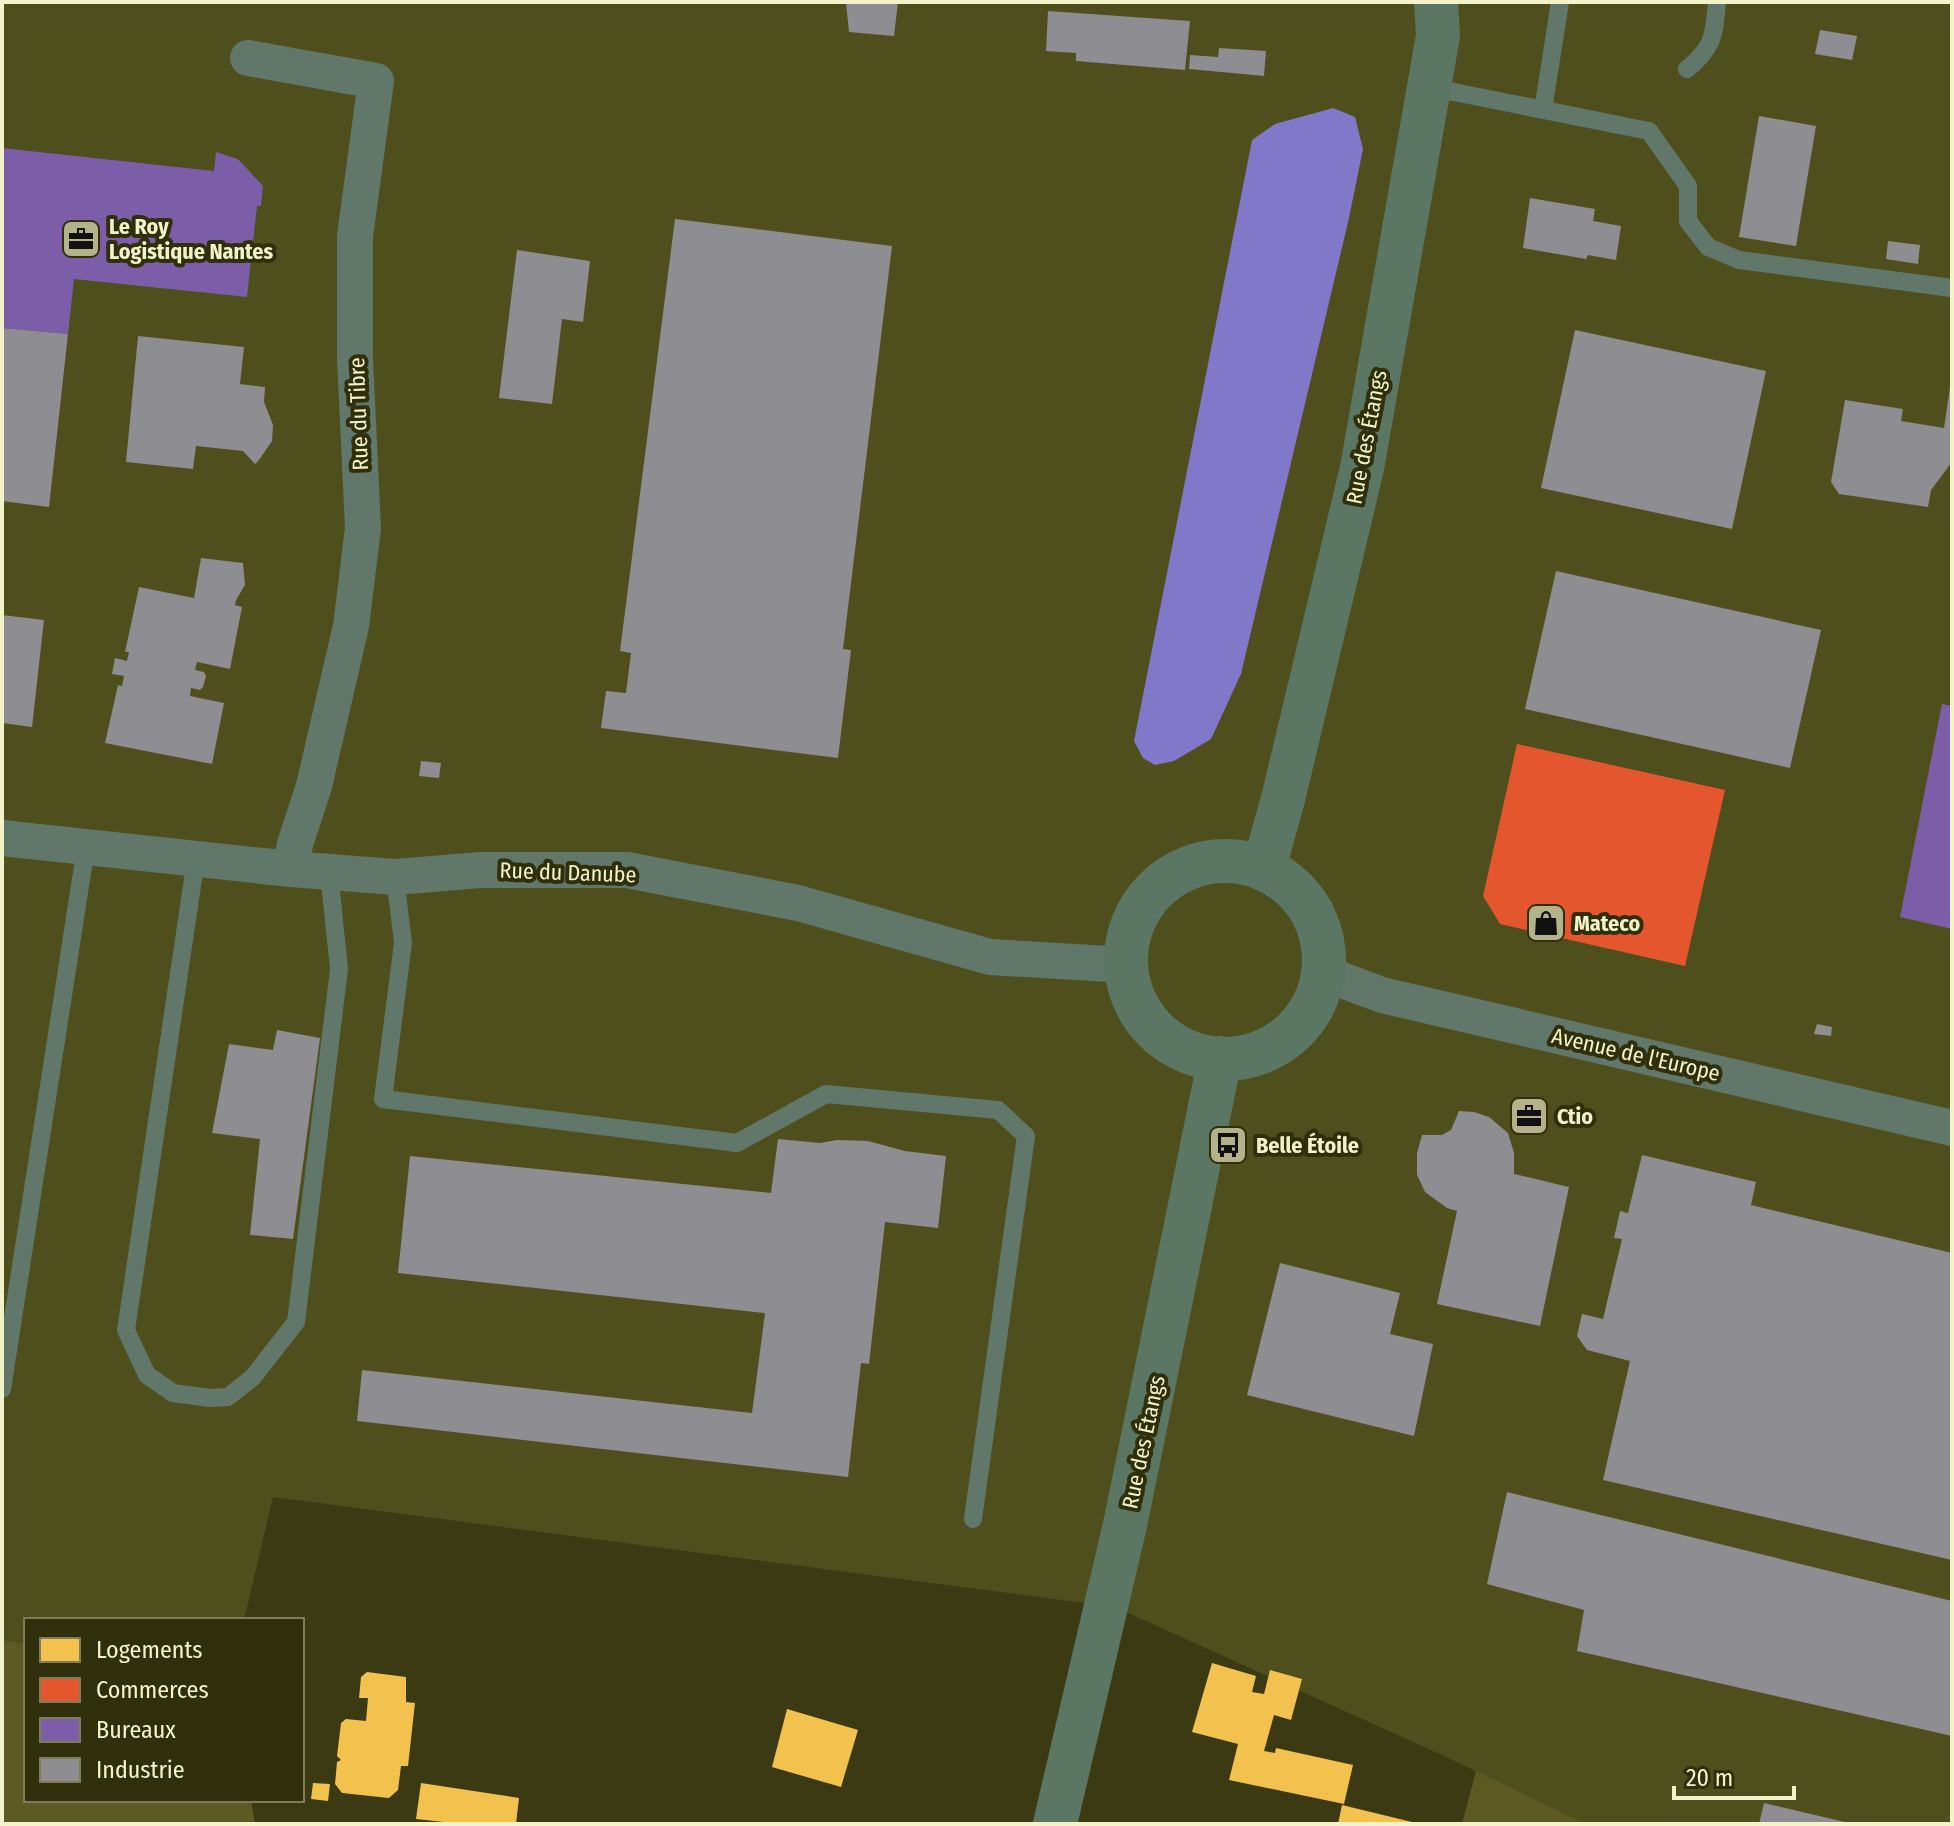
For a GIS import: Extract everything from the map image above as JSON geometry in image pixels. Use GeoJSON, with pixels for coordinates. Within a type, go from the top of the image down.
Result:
{"type":"FeatureCollection","features":[{"type":"Feature","properties":{"kind":"main road","name":"Rue des Étangs"},"geometry":{"type":"LineString","coordinates":[[1264,867],[1362,468],[1438,36],[1436,2]]}},
{"type":"Feature","properties":{"kind":"main road"},"geometry":{"type":"LineString","coordinates":[[1220,860],[1264,867],[1286,879],[1306,901],[1321,932],[1323,973],[1316,1002],[1294,1033],[1262,1053],[1220,1058],[1196,1056],[1170,1043],[1148,1024],[1133,999],[1127,965],[1127,938],[1139,908],[1160,883],[1188,867],[1220,860]]}},
{"type":"Feature","properties":{"kind":"main road","name":"Rue des Étangs"},"geometry":{"type":"LineString","coordinates":[[1055,1824],[1125,1525],[1220,1058]]}},
{"type":"Feature","properties":{"kind":"street","name":"Rue du Tibre"},"geometry":{"type":"LineString","coordinates":[[248,58],[376,81],[355,236],[355,358],[363,528],[351,626],[314,786],[295,844],[291,869]]}},
{"type":"Feature","properties":{"kind":"street","name":"Rue du Danube"},"geometry":{"type":"LineString","coordinates":[[2,838],[395,877],[481,870],[627,870],[798,903],[990,957],[1127,965]]}},
{"type":"Feature","properties":{"kind":"street","name":"Avenue de l'Europe"},"geometry":{"type":"LineString","coordinates":[[1323,973],[1382,995],[1952,1128]]}},
{"type":"Feature","properties":{"kind":"lane"},"geometry":{"type":"LineString","coordinates":[[1543,110],[1560,2]]}},
{"type":"Feature","properties":{"kind":"lane"},"geometry":{"type":"LineString","coordinates":[[1687,69],[1704,55],[1714,34],[1717,2]]}},
{"type":"Feature","properties":{"kind":"lane"},"geometry":{"type":"LineString","coordinates":[[1429,87],[1649,131],[1688,186],[1688,221],[1708,247],[1739,260],[1952,288]]}},
{"type":"Feature","properties":{"kind":"lane"},"geometry":{"type":"LineString","coordinates":[[2,1389],[86,847]]}},
{"type":"Feature","properties":{"kind":"lane"},"geometry":{"type":"LineString","coordinates":[[196,859],[126,1330],[147,1375],[173,1393],[210,1398],[228,1397],[253,1377],[296,1322],[339,969],[329,872]]}},
{"type":"Feature","properties":{"kind":"lane"},"geometry":{"type":"LineString","coordinates":[[395,877],[403,943],[383,1099],[737,1143],[826,1094],[998,1110],[1026,1136],[973,1519]]}},
{"type":"Feature","properties":{"kind":"shaded area"},"geometry":{"type":"Polygon","coordinates":[[[2,2],[1952,2],[1952,1824],[1586,1824],[1115,1607],[273,1497],[244,1618],[24,1618],[24,1644],[2,1640],[2,2]]]}},
{"type":"Feature","properties":{"kind":"shaded area"},"geometry":{"type":"Polygon","coordinates":[[[1333,108],[1355,117],[1363,149],[1241,674],[1211,739],[1174,761],[1155,765],[1143,758],[1134,741],[1252,140],[1275,124],[1333,108]]]}},
{"type":"Feature","properties":{"kind":"shaded area"},"geometry":{"type":"Polygon","coordinates":[[[2,1640],[24,1644],[24,1802],[251,1802],[255,1824],[2,1824],[2,1640]]]}},
{"type":"Feature","properties":{"kind":"shaded area"},"geometry":{"type":"Polygon","coordinates":[[[1476,1771],[1586,1824],[1462,1824],[1476,1771]]]}},
{"type":"Feature","properties":{"kind":"building: Logements"},"geometry":{"type":"Polygon","coordinates":[[[1212,1663],[1256,1676],[1252,1692],[1264,1694],[1270,1670],[1302,1679],[1291,1720],[1274,1715],[1264,1751],[1275,1753],[1276,1748],[1353,1765],[1344,1804],[1229,1780],[1238,1744],[1192,1732],[1212,1663]]]}},
{"type":"Feature","properties":{"kind":"building: Logements"},"geometry":{"type":"Polygon","coordinates":[[[367,1672],[406,1677],[406,1702],[415,1703],[408,1766],[401,1766],[398,1790],[389,1798],[342,1793],[335,1784],[337,1762],[341,1760],[337,1756],[341,1723],[346,1719],[366,1721],[368,1698],[359,1698],[361,1677],[367,1672]]]}},
{"type":"Feature","properties":{"kind":"building: Logements"},"geometry":{"type":"Polygon","coordinates":[[[787,1709],[858,1730],[841,1787],[772,1767],[787,1709]]]}},
{"type":"Feature","properties":{"kind":"building: Logements"},"geometry":{"type":"Polygon","coordinates":[[[313,1783],[330,1784],[328,1801],[311,1799],[313,1783]]]}},
{"type":"Feature","properties":{"kind":"building: Logements"},"geometry":{"type":"Polygon","coordinates":[[[421,1783],[519,1798],[516,1824],[462,1824],[416,1819],[421,1783]]]}},
{"type":"Feature","properties":{"kind":"building: Logements"},"geometry":{"type":"Polygon","coordinates":[[[1342,1805],[1416,1823],[1416,1824],[1338,1824],[1342,1805]]]}},
{"type":"Feature","properties":{"kind":"building: Commerces"},"geometry":{"type":"Polygon","coordinates":[[[1517,744],[1725,790],[1685,966],[1500,924],[1483,896],[1517,744]]]}},
{"type":"Feature","properties":{"kind":"building: Bureaux"},"geometry":{"type":"Polygon","coordinates":[[[2,148],[214,171],[216,152],[238,159],[263,186],[261,206],[257,206],[247,297],[74,279],[68,334],[2,328],[2,148]]]}},
{"type":"Feature","properties":{"kind":"building: Bureaux"},"geometry":{"type":"Polygon","coordinates":[[[1942,704],[1952,706],[1952,929],[1900,917],[1942,704]]]}},
{"type":"Feature","properties":{"kind":"building: Industrie"},"geometry":{"type":"Polygon","coordinates":[[[846,2],[898,2],[894,36],[849,32],[846,2]]]}},
{"type":"Feature","properties":{"kind":"building: Industrie"},"geometry":{"type":"Polygon","coordinates":[[[1048,11],[1190,21],[1185,70],[1076,61],[1076,53],[1046,51],[1048,11]]]}},
{"type":"Feature","properties":{"kind":"building: Industrie"},"geometry":{"type":"Polygon","coordinates":[[[1820,30],[1857,36],[1852,60],[1815,54],[1820,30]]]}},
{"type":"Feature","properties":{"kind":"building: Industrie"},"geometry":{"type":"Polygon","coordinates":[[[1219,48],[1266,51],[1264,76],[1189,69],[1190,55],[1218,57],[1219,48]]]}},
{"type":"Feature","properties":{"kind":"building: Industrie"},"geometry":{"type":"Polygon","coordinates":[[[1759,116],[1816,126],[1796,246],[1739,237],[1759,116]]]}},
{"type":"Feature","properties":{"kind":"building: Industrie"},"geometry":{"type":"Polygon","coordinates":[[[1530,198],[1595,209],[1593,221],[1621,226],[1616,260],[1588,255],[1586,259],[1523,248],[1530,198]]]}},
{"type":"Feature","properties":{"kind":"building: Industrie"},"geometry":{"type":"Polygon","coordinates":[[[675,219],[892,246],[843,649],[851,650],[838,758],[601,728],[606,691],[626,693],[631,653],[620,651],[675,219]]]}},
{"type":"Feature","properties":{"kind":"building: Industrie"},"geometry":{"type":"Polygon","coordinates":[[[1888,241],[1920,245],[1918,264],[1886,259],[1888,241]]]}},
{"type":"Feature","properties":{"kind":"building: Industrie"},"geometry":{"type":"Polygon","coordinates":[[[517,250],[590,261],[583,322],[562,319],[552,404],[499,398],[517,250]]]}},
{"type":"Feature","properties":{"kind":"building: Industrie"},"geometry":{"type":"Polygon","coordinates":[[[2,328],[68,334],[49,507],[2,501],[2,328]]]}},
{"type":"Feature","properties":{"kind":"building: Industrie"},"geometry":{"type":"Polygon","coordinates":[[[1575,330],[1766,371],[1732,529],[1541,488],[1575,330]]]}},
{"type":"Feature","properties":{"kind":"building: Industrie"},"geometry":{"type":"Polygon","coordinates":[[[138,336],[244,347],[240,384],[265,387],[264,402],[273,425],[272,441],[255,464],[243,451],[196,446],[193,469],[126,462],[138,336]]]}},
{"type":"Feature","properties":{"kind":"building: Industrie"},"geometry":{"type":"Polygon","coordinates":[[[1950,387],[1952,462],[1931,490],[1928,507],[1839,494],[1831,482],[1845,400],[1903,409],[1901,421],[1944,428],[1950,387]]]}},
{"type":"Feature","properties":{"kind":"building: Industrie"},"geometry":{"type":"Polygon","coordinates":[[[201,558],[243,563],[245,585],[235,605],[242,607],[230,669],[197,662],[195,670],[204,672],[206,676],[200,690],[191,688],[190,696],[224,703],[212,764],[105,743],[118,685],[122,686],[124,676],[112,674],[115,658],[127,661],[129,652],[125,652],[139,587],[194,598],[201,558]]]}},
{"type":"Feature","properties":{"kind":"building: Industrie"},"geometry":{"type":"Polygon","coordinates":[[[1556,571],[1821,630],[1790,768],[1525,709],[1556,571]]]}},
{"type":"Feature","properties":{"kind":"building: Industrie"},"geometry":{"type":"Polygon","coordinates":[[[2,615],[44,620],[32,727],[2,723],[2,615]]]}},
{"type":"Feature","properties":{"kind":"building: Industrie"},"geometry":{"type":"Polygon","coordinates":[[[421,761],[441,763],[439,778],[419,776],[421,761]]]}},
{"type":"Feature","properties":{"kind":"building: Industrie"},"geometry":{"type":"Polygon","coordinates":[[[1817,1024],[1832,1027],[1831,1036],[1814,1034],[1817,1024]]]}},
{"type":"Feature","properties":{"kind":"building: Industrie"},"geometry":{"type":"Polygon","coordinates":[[[277,1030],[320,1038],[293,1239],[250,1235],[260,1139],[212,1133],[229,1044],[273,1050],[277,1030]]]}},
{"type":"Feature","properties":{"kind":"building: Industrie"},"geometry":{"type":"Polygon","coordinates":[[[1459,1111],[1489,1117],[1508,1133],[1514,1153],[1514,1174],[1569,1187],[1540,1326],[1437,1304],[1457,1211],[1447,1208],[1425,1192],[1417,1175],[1417,1153],[1422,1135],[1442,1135],[1451,1130],[1459,1111]]]}},
{"type":"Feature","properties":{"kind":"building: Industrie"},"geometry":{"type":"Polygon","coordinates":[[[778,1139],[820,1143],[868,1141],[905,1151],[946,1156],[938,1228],[885,1222],[869,1364],[861,1363],[848,1477],[357,1421],[362,1370],[752,1413],[765,1313],[398,1273],[410,1156],[771,1193],[778,1139]]]}},
{"type":"Feature","properties":{"kind":"building: Industrie"},"geometry":{"type":"Polygon","coordinates":[[[1642,1155],[1756,1182],[1751,1205],[1952,1253],[1952,1560],[1603,1480],[1630,1361],[1587,1350],[1577,1336],[1582,1314],[1603,1319],[1622,1239],[1614,1238],[1620,1211],[1628,1213],[1642,1155]]]}},
{"type":"Feature","properties":{"kind":"building: Industrie"},"geometry":{"type":"Polygon","coordinates":[[[1280,1263],[1400,1293],[1390,1334],[1433,1344],[1414,1436],[1247,1395],[1280,1263]]]}},
{"type":"Feature","properties":{"kind":"building: Industrie"},"geometry":{"type":"Polygon","coordinates":[[[1507,1492],[1952,1601],[1952,1736],[1577,1651],[1584,1610],[1487,1584],[1507,1492]]]}},
{"type":"Feature","properties":{"kind":"building: Industrie"},"geometry":{"type":"Polygon","coordinates":[[[1764,1803],[1849,1823],[1849,1824],[1759,1824],[1764,1803]]]}},
{"type":"Feature","properties":{"kind":"place","name":"Le Roy Logistique Nantes"},"geometry":{"type":"Point","coordinates":[81,239]}},
{"type":"Feature","properties":{"kind":"place","name":"Mateco"},"geometry":{"type":"Point","coordinates":[1546,923]}},
{"type":"Feature","properties":{"kind":"place","name":"Ctio"},"geometry":{"type":"Point","coordinates":[1529,1116]}},
{"type":"Feature","properties":{"kind":"place","name":"Belle Étoile"},"geometry":{"type":"Point","coordinates":[1228,1145]}}]}
